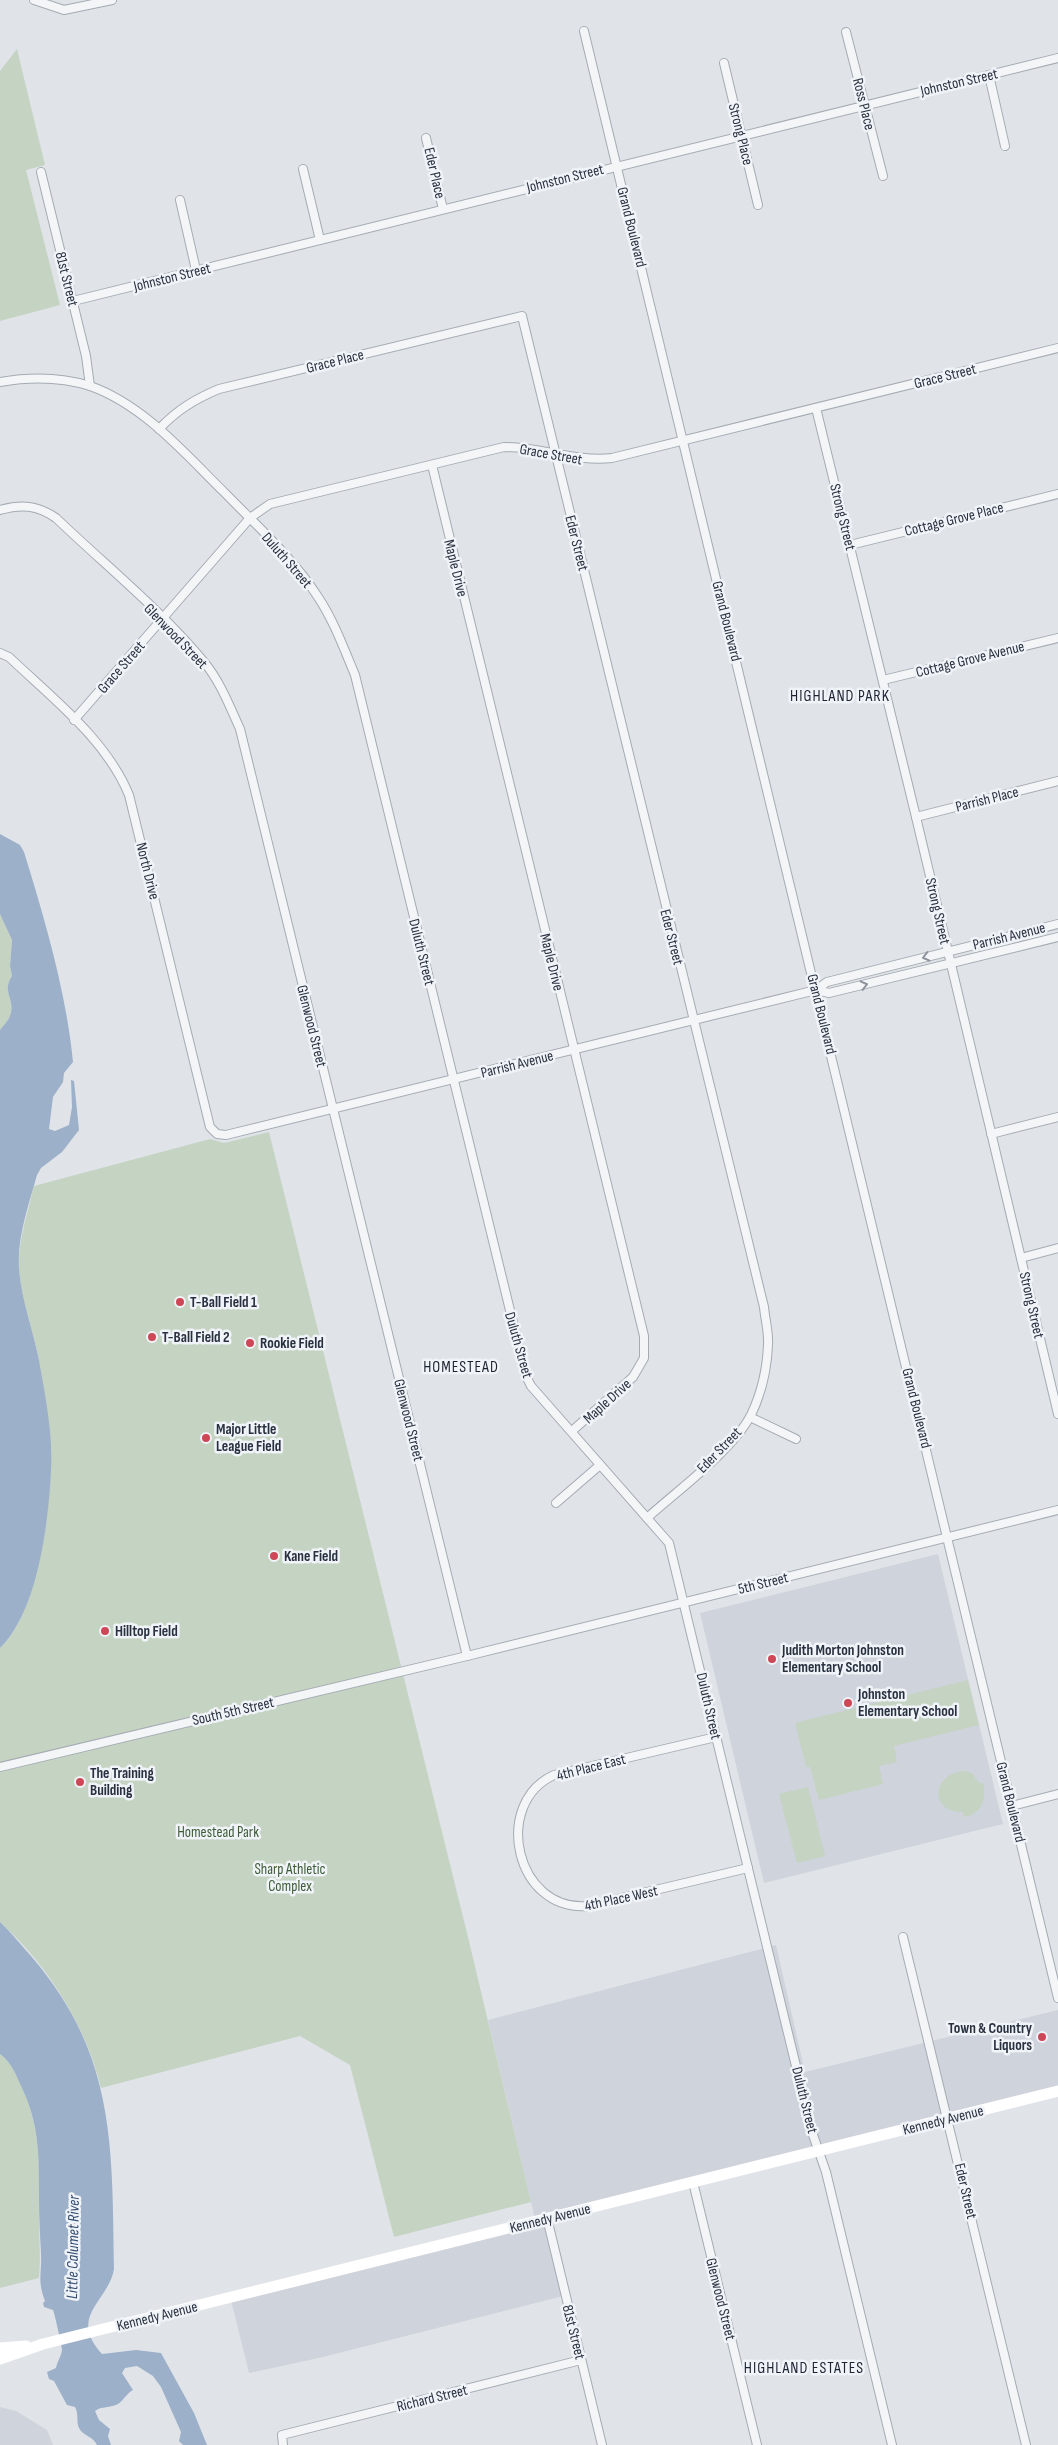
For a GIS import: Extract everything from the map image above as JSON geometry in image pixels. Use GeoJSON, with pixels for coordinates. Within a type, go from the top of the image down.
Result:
{"type":"FeatureCollection","features":[{"type":"Feature","properties":{"kind":"street"},"geometry":{"type":"LineString","coordinates":[[34,0],[64,10],[112,0]]}},
{"type":"Feature","properties":{"kind":"street","name":"Grand Boulevard"},"geometry":{"type":"LineString","coordinates":[[584,31],[1058,1998]]}},
{"type":"Feature","properties":{"kind":"street","name":"Ross Place"},"geometry":{"type":"LineString","coordinates":[[846,32],[883,176]]}},
{"type":"Feature","properties":{"kind":"street","name":"Johnston Street"},"geometry":{"type":"LineString","coordinates":[[73,302],[1058,58]]}},
{"type":"Feature","properties":{"kind":"street","name":"Strong Place"},"geometry":{"type":"LineString","coordinates":[[724,64],[758,205]]}},
{"type":"Feature","properties":{"kind":"street"},"geometry":{"type":"LineString","coordinates":[[989,75],[1006,146]]}},
{"type":"Feature","properties":{"kind":"street","name":"Eder Place"},"geometry":{"type":"LineString","coordinates":[[426,138],[443,209]]}},
{"type":"Feature","properties":{"kind":"street"},"geometry":{"type":"LineString","coordinates":[[303,169],[320,240]]}},
{"type":"Feature","properties":{"kind":"street","name":"81st Street"},"geometry":{"type":"LineString","coordinates":[[40,172],[86,356],[90,386]]}},
{"type":"Feature","properties":{"kind":"street"},"geometry":{"type":"LineString","coordinates":[[180,200],[196,270]]}},
{"type":"Feature","properties":{"kind":"street","name":"Grace Place"},"geometry":{"type":"LineString","coordinates":[[159,429],[176,411],[193,400],[220,389],[522,316]]}},
{"type":"Feature","properties":{"kind":"street","name":"Eder Street"},"geometry":{"type":"LineString","coordinates":[[522,316],[764,1307],[768,1344],[766,1368],[760,1392],[750,1416],[719,1453],[647,1518]]}},
{"type":"Feature","properties":{"kind":"street","name":"Grace Street"},"geometry":{"type":"LineString","coordinates":[[74,720],[250,518],[270,504],[504,447],[524,447],[590,460],[612,458],[1058,348]]}},
{"type":"Feature","properties":{"kind":"street","name":"Duluth Street"},"geometry":{"type":"LineString","coordinates":[[0,382],[17,379],[52,378],[90,386],[124,402],[159,429],[296,566],[319,597],[341,640],[355,676],[452,1080],[526,1376],[531,1386],[669,1543],[810,2123],[831,2190],[892,2445]]}},
{"type":"Feature","properties":{"kind":"street","name":"Strong Street"},"geometry":{"type":"LineString","coordinates":[[816,408],[916,817],[990,1134],[1054,1380],[1058,1414]]}},
{"type":"Feature","properties":{"kind":"street","name":"Maple Drive"},"geometry":{"type":"LineString","coordinates":[[432,465],[645,1346],[644,1358],[633,1377],[572,1431]]}},
{"type":"Feature","properties":{"kind":"street","name":"Cottage Grove Place"},"geometry":{"type":"LineString","coordinates":[[850,545],[1058,494]]}},
{"type":"Feature","properties":{"kind":"street","name":"Glenwood Street"},"geometry":{"type":"LineString","coordinates":[[0,510],[15,506],[30,506],[44,510],[56,518],[162,619],[205,663],[224,694],[240,729],[467,1656]]}},
{"type":"Feature","properties":{"kind":"street","name":"Cottage Grove Avenue"},"geometry":{"type":"LineString","coordinates":[[883,680],[1058,638]]}},
{"type":"Feature","properties":{"kind":"street","name":"North Drive"},"geometry":{"type":"LineString","coordinates":[[0,653],[9,657],[74,720],[107,754],[120,773],[129,795],[210,1127],[216,1134]]}},
{"type":"Feature","properties":{"kind":"street","name":"Parrish Place"},"geometry":{"type":"LineString","coordinates":[[916,817],[1058,782]]}},
{"type":"Feature","properties":{"kind":"street","name":"Parrish Avenue"},"geometry":{"type":"LineString","coordinates":[[216,1134],[226,1136],[816,990],[827,982],[1058,924]]}},
{"type":"Feature","properties":{"kind":"street","name":"Parrish Avenue"},"geometry":{"type":"LineString","coordinates":[[816,990],[829,993],[1058,937]]}},
{"type":"Feature","properties":{"kind":"street"},"geometry":{"type":"LineString","coordinates":[[990,1134],[1058,1117]]}},
{"type":"Feature","properties":{"kind":"street"},"geometry":{"type":"LineString","coordinates":[[1021,1258],[1058,1248]]}},
{"type":"Feature","properties":{"kind":"street"},"geometry":{"type":"LineString","coordinates":[[750,1416],[796,1439]]}},
{"type":"Feature","properties":{"kind":"street"},"geometry":{"type":"LineString","coordinates":[[556,1503],[600,1465]]}},
{"type":"Feature","properties":{"kind":"street","name":"5th Street"},"geometry":{"type":"LineString","coordinates":[[467,1656],[1058,1510]]}},
{"type":"Feature","properties":{"kind":"street","name":"South 5th Street"},"geometry":{"type":"LineString","coordinates":[[0,1767],[467,1656]]}},
{"type":"Feature","properties":{"kind":"street","name":"4th Place East"},"geometry":{"type":"LineString","coordinates":[[521,1852],[520,1818],[525,1800],[533,1788],[544,1780],[554,1775],[716,1737]]}},
{"type":"Feature","properties":{"kind":"street"},"geometry":{"type":"LineString","coordinates":[[1012,1806],[1058,1794]]}},
{"type":"Feature","properties":{"kind":"street","name":"4th Place West"},"geometry":{"type":"LineString","coordinates":[[521,1852],[525,1868],[534,1884],[546,1896],[563,1905],[574,1907],[588,1906],[748,1868]]}},
{"type":"Feature","properties":{"kind":"street","name":"Eder Street"},"geometry":{"type":"LineString","coordinates":[[903,1937],[949,2119],[1026,2445]]}},
{"type":"Feature","properties":{"kind":"street","name":"Kennedy Avenue"},"geometry":{"type":"LineString","coordinates":[[0,2359],[43,2344],[1058,2091]]}},
{"type":"Feature","properties":{"kind":"street","name":"Glenwood Street"},"geometry":{"type":"LineString","coordinates":[[693,2182],[756,2445]]}},
{"type":"Feature","properties":{"kind":"street","name":"81st Street"},"geometry":{"type":"LineString","coordinates":[[547,2218],[602,2445]]}},
{"type":"Feature","properties":{"kind":"street","name":"Kennedy Avenue"},"geometry":{"type":"LineString","coordinates":[[0,2348],[43,2344]]}},
{"type":"Feature","properties":{"kind":"street","name":"Richard Street"},"geometry":{"type":"LineString","coordinates":[[284,2445],[282,2435],[581,2360]]}},
{"type":"Feature","properties":{"kind":"shaded area","name":"Johnston Elementary School"},"geometry":{"type":"Polygon","coordinates":[[[938,1554],[1003,1824],[764,1883],[700,1613],[938,1554]]]}},
{"type":"Feature","properties":{"kind":"shaded area"},"geometry":{"type":"Polygon","coordinates":[[[776,1945],[805,2072],[1058,2010],[1058,2088],[535,2219],[488,2020],[776,1945]]]}},
{"type":"Feature","properties":{"kind":"shaded area"},"geometry":{"type":"Polygon","coordinates":[[[545,2221],[563,2296],[323,2357],[249,2373],[231,2300],[545,2221]]]}},
{"type":"Feature","properties":{"kind":"shaded area"},"geometry":{"type":"Polygon","coordinates":[[[0,2407],[16,2411],[47,2430],[53,2445],[0,2445],[0,2407]]]}},
{"type":"Feature","properties":{"kind":"green space"},"geometry":{"type":"Polygon","coordinates":[[[17,49],[45,165],[26,170],[60,305],[0,321],[0,71],[17,49]]]}},
{"type":"Feature","properties":{"kind":"green space"},"geometry":{"type":"Polygon","coordinates":[[[0,914],[12,940],[10,966],[12,976],[8,986],[11,1005],[10,1016],[0,1030],[0,914]]]}},
{"type":"Feature","properties":{"kind":"green space","name":"Homestead Park"},"geometry":{"type":"Polygon","coordinates":[[[269,1132],[468,1937],[531,2202],[394,2237],[350,2065],[300,2036],[101,2088],[86,2042],[63,1998],[34,1957],[0,1922],[0,1648],[18,1624],[30,1594],[42,1548],[49,1495],[50,1468],[47,1414],[39,1360],[22,1291],[19,1268],[22,1237],[34,1186],[210,1139],[224,1143],[269,1132]]]}},
{"type":"Feature","properties":{"kind":"green space"},"geometry":{"type":"Polygon","coordinates":[[[968,1680],[979,1725],[894,1746],[897,1762],[879,1766],[883,1784],[819,1800],[810,1767],[806,1767],[795,1723],[968,1680]]]}},
{"type":"Feature","properties":{"kind":"green space"},"geometry":{"type":"Polygon","coordinates":[[[965,1771],[972,1773],[979,1783],[983,1783],[984,1795],[979,1809],[975,1813],[964,1817],[963,1812],[952,1811],[944,1806],[938,1793],[940,1785],[946,1778],[954,1773],[965,1771]]]}},
{"type":"Feature","properties":{"kind":"green space"},"geometry":{"type":"Polygon","coordinates":[[[808,1787],[825,1856],[797,1863],[779,1794],[808,1787]]]}},
{"type":"Feature","properties":{"kind":"green space"},"geometry":{"type":"Polygon","coordinates":[[[0,2054],[15,2072],[33,2118],[39,2166],[40,2255],[39,2278],[0,2288],[0,2054]]]}},
{"type":"Feature","properties":{"kind":"water"},"geometry":{"type":"Polygon","coordinates":[[[0,834],[20,845],[24,852],[47,930],[60,982],[70,1035],[73,1062],[64,1073],[63,1082],[53,1097],[49,1129],[55,1131],[69,1125],[72,1107],[71,1080],[74,1081],[79,1130],[62,1152],[41,1168],[37,1175],[24,1221],[20,1244],[20,1280],[39,1360],[48,1414],[51,1442],[50,1490],[44,1539],[32,1589],[24,1612],[13,1632],[0,1648],[0,1030],[9,1018],[11,1010],[8,987],[12,976],[10,966],[12,940],[0,914],[0,834]]]}},
{"type":"Feature","properties":{"kind":"water","name":"Little Calumet River"},"geometry":{"type":"Polygon","coordinates":[[[0,1922],[31,1956],[59,1993],[80,2029],[94,2066],[104,2103],[112,2182],[114,2269],[111,2280],[89,2319],[88,2329],[92,2341],[102,2354],[136,2350],[161,2353],[194,2413],[207,2445],[183,2445],[179,2441],[181,2432],[161,2387],[153,2376],[137,2366],[125,2368],[122,2373],[133,2390],[118,2404],[95,2411],[99,2420],[110,2429],[108,2436],[111,2445],[97,2445],[81,2431],[75,2407],[67,2405],[54,2381],[49,2379],[47,2372],[56,2368],[62,2349],[53,2310],[44,2307],[43,2303],[45,2301],[40,2282],[39,2171],[35,2130],[28,2102],[18,2078],[11,2065],[0,2054],[0,1922]]]}},
{"type":"Feature","properties":{"kind":"place","name":"T-Ball Field 1"},"geometry":{"type":"Point","coordinates":[180,1302]}},
{"type":"Feature","properties":{"kind":"place","name":"T-Ball Field 2"},"geometry":{"type":"Point","coordinates":[152,1337]}},
{"type":"Feature","properties":{"kind":"place","name":"Rookie Field"},"geometry":{"type":"Point","coordinates":[250,1343]}},
{"type":"Feature","properties":{"kind":"place","name":"Major Little League Field"},"geometry":{"type":"Point","coordinates":[206,1438]}},
{"type":"Feature","properties":{"kind":"place","name":"Kane Field"},"geometry":{"type":"Point","coordinates":[274,1556]}},
{"type":"Feature","properties":{"kind":"place","name":"Hilltop Field"},"geometry":{"type":"Point","coordinates":[105,1631]}},
{"type":"Feature","properties":{"kind":"place","name":"Judith Morton Johnston Elementary School"},"geometry":{"type":"Point","coordinates":[772,1659]}},
{"type":"Feature","properties":{"kind":"place","name":"Johnston Elementary School"},"geometry":{"type":"Point","coordinates":[848,1703]}},
{"type":"Feature","properties":{"kind":"place","name":"The Training Building"},"geometry":{"type":"Point","coordinates":[80,1782]}},
{"type":"Feature","properties":{"kind":"place","name":"Town & Country Liquors"},"geometry":{"type":"Point","coordinates":[1042,2037]}},
{"type":"Feature","properties":{"kind":"district","name":"HIGHLAND PARK"},"geometry":{"type":"Point","coordinates":[840,695]}},
{"type":"Feature","properties":{"kind":"district","name":"HOMESTEAD"},"geometry":{"type":"Point","coordinates":[461,1366]}},
{"type":"Feature","properties":{"kind":"district","name":"HIGHLAND ESTATES"},"geometry":{"type":"Point","coordinates":[804,2367]}},
{"type":"Feature","properties":{"kind":"park label","name":"Sharp Athletic Complex"},"geometry":{"type":"Point","coordinates":[290,1878]}}]}
